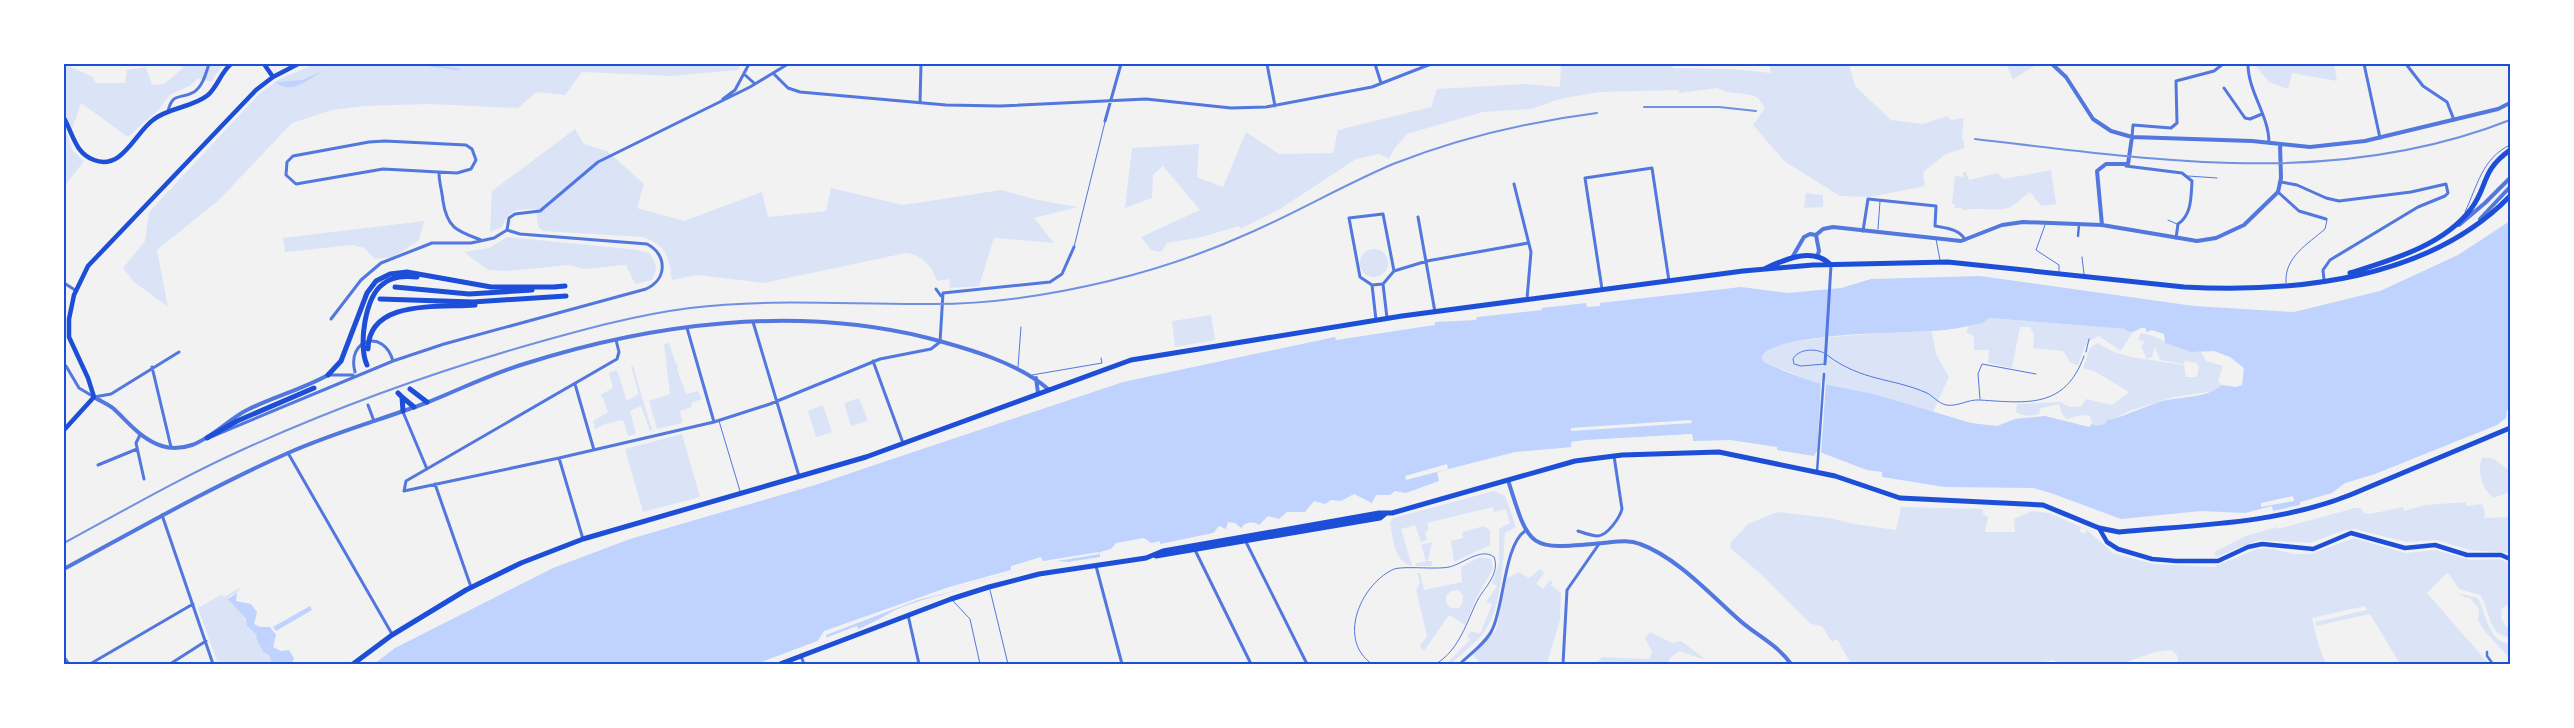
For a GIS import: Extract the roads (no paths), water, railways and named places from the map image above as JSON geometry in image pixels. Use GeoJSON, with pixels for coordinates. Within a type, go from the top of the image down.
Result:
{"type":"FeatureCollection","features":[{"type":"Feature","properties":{"kind":"main road"},"geometry":{"type":"LineString","coordinates":[[64,118],[77,148],[95,161],[107,162],[115,160],[125,153],[143,128],[155,118],[200,101],[211,93],[231,64]]}},
{"type":"Feature","properties":{"kind":"main road"},"geometry":{"type":"LineString","coordinates":[[264,64],[273,77]]}},
{"type":"Feature","properties":{"kind":"main road"},"geometry":{"type":"LineString","coordinates":[[64,430],[94,397],[88,378],[69,337],[69,319],[75,290],[93,259],[256,90],[273,77],[298,64]]}},
{"type":"Feature","properties":{"kind":"main road"},"geometry":{"type":"LineString","coordinates":[[352,664],[392,635],[471,588],[522,563],[583,539],[800,477],[904,443],[1131,360],[1376,320],[1763,269],[1794,267],[1940,262],[2216,288],[2286,286],[2337,277],[2402,255],[2444,234],[2471,210],[2490,167],[2510,150]]}},
{"type":"Feature","properties":{"kind":"main road"},"geometry":{"type":"LineString","coordinates":[[2337,277],[2364,274],[2406,262],[2438,247],[2476,224],[2510,196]]}},
{"type":"Feature","properties":{"kind":"main road"},"geometry":{"type":"LineString","coordinates":[[1763,269],[1793,256],[1817,257],[1831,265]]}},
{"type":"Feature","properties":{"kind":"main road"},"geometry":{"type":"LineString","coordinates":[[1813,266],[1817,257]]}},
{"type":"Feature","properties":{"kind":"main road"},"geometry":{"type":"LineString","coordinates":[[328,375],[343,358],[367,293],[376,281],[387,275],[398,272],[491,286],[556,287]]}},
{"type":"Feature","properties":{"kind":"main road"},"geometry":{"type":"LineString","coordinates":[[367,365],[363,354],[364,332],[371,302],[377,289],[395,278],[430,277]]}},
{"type":"Feature","properties":{"kind":"main road"},"geometry":{"type":"LineString","coordinates":[[394,287],[469,294],[516,292],[565,286]]}},
{"type":"Feature","properties":{"kind":"main road"},"geometry":{"type":"LineString","coordinates":[[368,349],[370,338],[376,325],[384,317],[397,312],[566,296]]}},
{"type":"Feature","properties":{"kind":"main road"},"geometry":{"type":"LineString","coordinates":[[380,299],[465,302],[521,300]]}},
{"type":"Feature","properties":{"kind":"main road"},"geometry":{"type":"LineString","coordinates":[[207,438],[238,421],[314,388]]}},
{"type":"Feature","properties":{"kind":"main road"},"geometry":{"type":"LineString","coordinates":[[410,389],[427,402]]}},
{"type":"Feature","properties":{"kind":"main road"},"geometry":{"type":"LineString","coordinates":[[403,411],[400,395],[414,407]]}},
{"type":"Feature","properties":{"kind":"main road"},"geometry":{"type":"LineString","coordinates":[[780,664],[951,599],[1039,574],[1380,518],[1384,514],[1567,463],[1614,456],[1719,452],[1835,476],[1900,498],[2043,505],[2099,528],[2119,532],[2282,515],[2350,496],[2510,428]]}},
{"type":"Feature","properties":{"kind":"main road"},"geometry":{"type":"LineString","coordinates":[[2099,528],[2107,542],[2118,549],[2147,558],[2176,561],[2218,561],[2248,547],[2262,544],[2313,549],[2351,533],[2405,548],[2435,544],[2467,556],[2501,555],[2510,559]]}},
{"type":"Feature","properties":{"kind":"street"},"geometry":{"type":"LineString","coordinates":[[168,112],[170,102],[176,97],[195,91],[203,80],[209,64]]}},
{"type":"Feature","properties":{"kind":"street"},"geometry":{"type":"LineString","coordinates":[[722,99],[735,90],[749,64]]}},
{"type":"Feature","properties":{"kind":"street"},"geometry":{"type":"LineString","coordinates":[[507,230],[508,218],[515,214],[540,211],[598,162],[745,89],[759,80],[774,74],[788,64]]}},
{"type":"Feature","properties":{"kind":"street"},"geometry":{"type":"LineString","coordinates":[[920,103],[921,64]]}},
{"type":"Feature","properties":{"kind":"street"},"geometry":{"type":"LineString","coordinates":[[1105,121],[1121,64]]}},
{"type":"Feature","properties":{"kind":"street"},"geometry":{"type":"LineString","coordinates":[[1267,64],[1275,106]]}},
{"type":"Feature","properties":{"kind":"street"},"geometry":{"type":"LineString","coordinates":[[1375,64],[1381,83]]}},
{"type":"Feature","properties":{"kind":"street"},"geometry":{"type":"LineString","coordinates":[[774,74],[788,88],[800,92],[920,103],[1000,106],[1146,99],[1231,108],[1266,108],[1381,83],[1431,64]]}},
{"type":"Feature","properties":{"kind":"street"},"geometry":{"type":"LineString","coordinates":[[2052,64],[2066,77],[2093,119],[2111,131],[2132,137],[2269,143],[2310,147],[2380,138],[2498,109],[2510,103]]}},
{"type":"Feature","properties":{"kind":"street"},"geometry":{"type":"LineString","coordinates":[[2127,165],[2133,125],[2171,128],[2177,123],[2176,81],[2214,71],[2223,64]]}},
{"type":"Feature","properties":{"kind":"street"},"geometry":{"type":"LineString","coordinates":[[2248,64],[2249,80],[2262,114],[2269,143]]}},
{"type":"Feature","properties":{"kind":"street"},"geometry":{"type":"LineString","coordinates":[[2364,64],[2380,138]]}},
{"type":"Feature","properties":{"kind":"street"},"geometry":{"type":"LineString","coordinates":[[2406,64],[2423,86],[2447,102],[2454,120]]}},
{"type":"Feature","properties":{"kind":"street"},"geometry":{"type":"LineString","coordinates":[[744,74],[754,84]]}},
{"type":"Feature","properties":{"kind":"street"},"geometry":{"type":"LineString","coordinates":[[740,81],[745,89]]}},
{"type":"Feature","properties":{"kind":"street"},"geometry":{"type":"LineString","coordinates":[[2224,88],[2245,118],[2250,119],[2262,114]]}},
{"type":"Feature","properties":{"kind":"street"},"geometry":{"type":"LineString","coordinates":[[369,142],[466,145],[472,149],[476,160],[471,169],[457,173],[439,173],[383,169],[296,184],[288,179],[285,169],[293,156],[369,142]]}},
{"type":"Feature","properties":{"kind":"street"},"geometry":{"type":"LineString","coordinates":[[1794,267],[1793,256],[1804,237],[1810,234],[1816,235],[1828,227],[1965,240],[2008,223],[2102,225],[2176,239],[2197,241],[2225,235],[2244,224],[2278,192],[2281,180],[2280,144]]}},
{"type":"Feature","properties":{"kind":"street"},"geometry":{"type":"LineString","coordinates":[[2102,225],[2097,171],[2106,164],[2182,173],[2192,181],[2190,204],[2185,219],[2178,224],[2176,239]]}},
{"type":"Feature","properties":{"kind":"street"},"geometry":{"type":"LineString","coordinates":[[1602,290],[1586,178],[1652,168],[1669,281]]}},
{"type":"Feature","properties":{"kind":"street"},"geometry":{"type":"LineString","coordinates":[[439,173],[444,213],[449,223],[461,232],[481,240]]}},
{"type":"Feature","properties":{"kind":"street"},"geometry":{"type":"LineString","coordinates":[[2444,234],[2466,220],[2510,178]]}},
{"type":"Feature","properties":{"kind":"street"},"geometry":{"type":"LineString","coordinates":[[2281,180],[2297,184],[2326,198],[2339,201],[2411,192],[2446,184],[2448,189],[2445,196],[2418,207],[2330,260],[2323,270],[2324,280]]}},
{"type":"Feature","properties":{"kind":"street"},"geometry":{"type":"LineString","coordinates":[[1514,184],[1531,252],[1527,300]]}},
{"type":"Feature","properties":{"kind":"street"},"geometry":{"type":"LineString","coordinates":[[2476,224],[2510,187]]}},
{"type":"Feature","properties":{"kind":"street"},"geometry":{"type":"LineString","coordinates":[[2278,192],[2299,211],[2326,219]]}},
{"type":"Feature","properties":{"kind":"street"},"geometry":{"type":"LineString","coordinates":[[2479,194],[2480,200],[2485,203],[2492,203],[2503,194]]}},
{"type":"Feature","properties":{"kind":"street"},"geometry":{"type":"LineString","coordinates":[[1863,231],[1868,199],[1880,200],[1936,206],[1934,226],[1949,229],[1963,235],[1965,240]]}},
{"type":"Feature","properties":{"kind":"street"},"geometry":{"type":"LineString","coordinates":[[1394,271],[1383,214],[1349,218],[1360,277],[1372,285],[1383,284],[1394,271],[1427,261],[1528,243]]}},
{"type":"Feature","properties":{"kind":"street"},"geometry":{"type":"LineString","coordinates":[[1418,216],[1435,312]]}},
{"type":"Feature","properties":{"kind":"street"},"geometry":{"type":"LineString","coordinates":[[2078,236],[2079,224]]}},
{"type":"Feature","properties":{"kind":"street"},"geometry":{"type":"LineString","coordinates":[[207,438],[217,429],[248,409],[328,375],[345,377],[444,344],[646,289],[652,286],[661,276],[663,263],[660,256],[647,244],[520,234],[507,230],[494,238],[470,243],[432,243],[381,263],[362,280],[331,319]]}},
{"type":"Feature","properties":{"kind":"street"},"geometry":{"type":"LineString","coordinates":[[1816,235],[1819,251],[1817,257]]}},
{"type":"Feature","properties":{"kind":"street"},"geometry":{"type":"LineString","coordinates":[[942,297],[947,291],[1050,282],[1062,274],[1074,247]]}},
{"type":"Feature","properties":{"kind":"street"},"geometry":{"type":"LineString","coordinates":[[1824,366],[1831,265]]}},
{"type":"Feature","properties":{"kind":"street"},"geometry":{"type":"LineString","coordinates":[[64,283],[75,290]]}},
{"type":"Feature","properties":{"kind":"street"},"geometry":{"type":"LineString","coordinates":[[1383,284],[1388,319]]}},
{"type":"Feature","properties":{"kind":"street"},"geometry":{"type":"LineString","coordinates":[[1372,285],[1376,320]]}},
{"type":"Feature","properties":{"kind":"street"},"geometry":{"type":"LineString","coordinates":[[616,340],[619,352],[617,359],[406,481],[404,490],[559,458],[714,422],[778,401],[873,361],[931,349],[940,342],[942,297],[936,288]]}},
{"type":"Feature","properties":{"kind":"street"},"geometry":{"type":"LineString","coordinates":[[753,321],[800,477]]}},
{"type":"Feature","properties":{"kind":"street"},"geometry":{"type":"LineString","coordinates":[[64,569],[162,515],[288,453],[414,407],[521,364],[616,340],[686,328],[753,321],[794,321],[872,326],[940,342],[1018,370],[1034,377],[1048,389]]}},
{"type":"Feature","properties":{"kind":"street"},"geometry":{"type":"LineString","coordinates":[[686,328],[714,422]]}},
{"type":"Feature","properties":{"kind":"street"},"geometry":{"type":"LineString","coordinates":[[357,373],[353,361],[358,348],[366,342],[376,341],[388,348],[393,361]]}},
{"type":"Feature","properties":{"kind":"street"},"geometry":{"type":"LineString","coordinates":[[94,397],[111,394],[179,352]]}},
{"type":"Feature","properties":{"kind":"street"},"geometry":{"type":"LineString","coordinates":[[873,361],[904,443]]}},
{"type":"Feature","properties":{"kind":"street"},"geometry":{"type":"LineString","coordinates":[[66,366],[79,388],[112,408],[140,435],[152,442],[171,448],[192,445],[219,435],[357,373]]}},
{"type":"Feature","properties":{"kind":"street"},"geometry":{"type":"LineString","coordinates":[[152,367],[171,448]]}},
{"type":"Feature","properties":{"kind":"street"},"geometry":{"type":"LineString","coordinates":[[1817,473],[1824,374]]}},
{"type":"Feature","properties":{"kind":"street"},"geometry":{"type":"LineString","coordinates":[[1034,377],[1038,393]]}},
{"type":"Feature","properties":{"kind":"street"},"geometry":{"type":"LineString","coordinates":[[575,384],[594,450]]}},
{"type":"Feature","properties":{"kind":"street"},"geometry":{"type":"LineString","coordinates":[[368,405],[374,421]]}},
{"type":"Feature","properties":{"kind":"street"},"geometry":{"type":"LineString","coordinates":[[403,411],[408,418],[427,469]]}},
{"type":"Feature","properties":{"kind":"street"},"geometry":{"type":"LineString","coordinates":[[140,435],[136,443],[144,479]]}},
{"type":"Feature","properties":{"kind":"street"},"geometry":{"type":"LineString","coordinates":[[98,465],[137,449]]}},
{"type":"Feature","properties":{"kind":"street"},"geometry":{"type":"LineString","coordinates":[[288,453],[392,635]]}},
{"type":"Feature","properties":{"kind":"street"},"geometry":{"type":"LineString","coordinates":[[1578,531],[1596,536],[1603,535],[1621,514],[1622,509],[1614,456]]}},
{"type":"Feature","properties":{"kind":"street"},"geometry":{"type":"LineString","coordinates":[[559,458],[583,539]]}},
{"type":"Feature","properties":{"kind":"street"},"geometry":{"type":"LineString","coordinates":[[1508,480],[1525,531],[1541,544],[1554,547],[1636,542],[1657,552],[1710,592],[1735,617],[1772,642],[1791,664]]}},
{"type":"Feature","properties":{"kind":"street"},"geometry":{"type":"LineString","coordinates":[[435,484],[471,588]]}},
{"type":"Feature","properties":{"kind":"street"},"geometry":{"type":"LineString","coordinates":[[162,515],[213,664]]}},
{"type":"Feature","properties":{"kind":"street"},"geometry":{"type":"LineString","coordinates":[[1460,664],[1493,628],[1506,574],[1518,541],[1525,531]]}},
{"type":"Feature","properties":{"kind":"street"},"geometry":{"type":"LineString","coordinates":[[1245,540],[1307,664]]}},
{"type":"Feature","properties":{"kind":"street"},"geometry":{"type":"LineString","coordinates":[[1563,664],[1567,590],[1600,543]]}},
{"type":"Feature","properties":{"kind":"street"},"geometry":{"type":"LineString","coordinates":[[1194,549],[1251,664]]}},
{"type":"Feature","properties":{"kind":"street"},"geometry":{"type":"LineString","coordinates":[[1096,566],[1121,663]]}},
{"type":"Feature","properties":{"kind":"street"},"geometry":{"type":"LineString","coordinates":[[90,664],[193,604]]}},
{"type":"Feature","properties":{"kind":"street"},"geometry":{"type":"LineString","coordinates":[[908,615],[920,664]]}},
{"type":"Feature","properties":{"kind":"street"},"geometry":{"type":"LineString","coordinates":[[170,664],[206,641]]}},
{"type":"Feature","properties":{"kind":"street"},"geometry":{"type":"LineString","coordinates":[[2487,652],[2486,656],[2493,664]]}},
{"type":"Feature","properties":{"kind":"street"},"geometry":{"type":"LineString","coordinates":[[801,656],[804,664]]}},
{"type":"Feature","properties":{"kind":"street"},"geometry":{"type":"LineString","coordinates":[[64,657],[69,664]]}},
{"type":"Feature","properties":{"kind":"lane"},"geometry":{"type":"LineString","coordinates":[[1074,247],[1105,121]]}},
{"type":"Feature","properties":{"kind":"lane"},"geometry":{"type":"LineString","coordinates":[[2462,217],[2486,165],[2495,155],[2510,145]]}},
{"type":"Feature","properties":{"kind":"lane"},"geometry":{"type":"LineString","coordinates":[[2188,176],[2217,178]]}},
{"type":"Feature","properties":{"kind":"lane"},"geometry":{"type":"LineString","coordinates":[[1877,233],[1880,200]]}},
{"type":"Feature","properties":{"kind":"lane"},"geometry":{"type":"LineString","coordinates":[[2286,286],[2285,273],[2301,247],[2325,229],[2328,223],[2326,219]]}},
{"type":"Feature","properties":{"kind":"lane"},"geometry":{"type":"LineString","coordinates":[[2168,220],[2178,224]]}},
{"type":"Feature","properties":{"kind":"lane"},"geometry":{"type":"LineString","coordinates":[[2045,223],[2044,231],[2036,250],[2059,265],[2059,273]]}},
{"type":"Feature","properties":{"kind":"lane"},"geometry":{"type":"LineString","coordinates":[[1936,238],[1940,262]]}},
{"type":"Feature","properties":{"kind":"lane"},"geometry":{"type":"LineString","coordinates":[[2082,257],[2083,275]]}},
{"type":"Feature","properties":{"kind":"lane"},"geometry":{"type":"LineString","coordinates":[[1018,370],[1021,327]]}},
{"type":"Feature","properties":{"kind":"lane"},"geometry":{"type":"LineString","coordinates":[[2086,352],[2089,339]]}},
{"type":"Feature","properties":{"kind":"lane"},"geometry":{"type":"LineString","coordinates":[[1824,366],[1816,364],[1797,366],[1794,362],[1794,357],[1799,352],[1822,351],[1857,374],[1928,393],[1945,405],[1980,400],[1993,402],[2047,399],[2062,391],[2079,367],[2084,356]]}},
{"type":"Feature","properties":{"kind":"lane"},"geometry":{"type":"LineString","coordinates":[[1034,377],[1102,364],[1101,358]]}},
{"type":"Feature","properties":{"kind":"lane"},"geometry":{"type":"LineString","coordinates":[[1980,400],[1978,374],[1982,364],[2036,374]]}},
{"type":"Feature","properties":{"kind":"lane"},"geometry":{"type":"LineString","coordinates":[[719,420],[740,493]]}},
{"type":"Feature","properties":{"kind":"lane"},"geometry":{"type":"LineString","coordinates":[[1372,664],[1364,658],[1356,641],[1356,616],[1367,592],[1388,573],[1397,568],[1448,567],[1485,553],[1494,557],[1496,564],[1494,574],[1478,599],[1465,630],[1452,649],[1436,664]]}},
{"type":"Feature","properties":{"kind":"lane"},"geometry":{"type":"LineString","coordinates":[[989,587],[1008,664]]}},
{"type":"Feature","properties":{"kind":"lane"},"geometry":{"type":"LineString","coordinates":[[951,599],[970,619],[980,664]]}},
{"type":"Feature","properties":{"kind":"water"},"geometry":{"type":"Polygon","coordinates":[[[377,63],[404,64],[348,64],[377,63]]]}},
{"type":"Feature","properties":{"kind":"water"},"geometry":{"type":"Polygon","coordinates":[[[404,64],[459,68],[460,71],[431,67],[404,64]]]}},
{"type":"Feature","properties":{"kind":"water"},"geometry":{"type":"Polygon","coordinates":[[[325,70],[297,86],[282,86],[275,82],[302,80],[325,70]]]}},
{"type":"Feature","properties":{"kind":"water"},"geometry":{"type":"Polygon","coordinates":[[[2510,221],[2510,408],[2507,410],[2506,418],[2497,425],[2375,474],[2345,483],[2332,493],[2300,502],[2300,505],[2273,511],[2272,506],[2245,513],[2201,511],[2121,519],[2033,488],[1945,487],[1882,477],[1882,472],[1867,470],[1817,451],[1814,456],[1777,450],[1777,447],[1730,440],[1693,441],[1692,434],[1585,440],[1571,442],[1572,447],[1515,452],[1437,472],[1439,481],[1406,493],[1395,491],[1390,495],[1376,495],[1372,503],[1354,494],[1341,501],[1331,500],[1325,504],[1314,501],[1305,512],[1287,512],[1279,519],[1268,516],[1259,525],[1249,523],[1241,528],[1235,523],[1228,522],[1226,529],[1219,526],[1213,533],[1160,544],[1160,541],[1151,543],[1144,538],[1116,543],[1111,549],[1100,552],[1100,557],[1068,562],[1057,561],[1029,571],[1028,568],[958,587],[958,590],[897,609],[858,629],[857,626],[756,664],[374,664],[395,648],[553,568],[630,539],[815,485],[1123,382],[1335,337],[1336,340],[1435,325],[1435,322],[1476,320],[1477,317],[1542,310],[1542,308],[1586,303],[1587,307],[1600,306],[1600,303],[1741,287],[1788,293],[1841,288],[1871,279],[1980,276],[2194,306],[2294,312],[2380,291],[2458,255],[2510,221]],[[1989,318],[1983,323],[1945,330],[1814,338],[1772,349],[1761,357],[1764,362],[1814,382],[1874,394],[1971,423],[1997,426],[2015,419],[2045,416],[2089,427],[2092,424],[2096,426],[2105,424],[2107,420],[2159,402],[2201,395],[2216,390],[2222,385],[2236,387],[2242,385],[2244,368],[2230,357],[2214,351],[2191,352],[2165,343],[2164,334],[2152,330],[2147,332],[2145,328],[2133,332],[2126,329],[1989,318]]]}},
{"type":"Feature","properties":{"kind":"water"},"geometry":{"type":"Polygon","coordinates":[[[237,593],[236,601],[251,604],[257,612],[254,624],[260,627],[270,627],[276,635],[273,647],[281,651],[289,650],[294,658],[292,664],[272,664],[269,655],[263,652],[256,638],[257,635],[247,626],[246,619],[228,599],[237,593]]]}},
{"type":"Feature","properties":{"kind":"water"},"geometry":{"type":"Polygon","coordinates":[[[310,606],[312,610],[276,631],[273,627],[310,606]]]}},
{"type":"Feature","properties":{"kind":"railway"},"geometry":{"type":"LineString","coordinates":[[1644,107],[1719,107],[1756,111]]}},
{"type":"Feature","properties":{"kind":"railway"},"geometry":{"type":"LineString","coordinates":[[64,543],[198,471],[279,434],[422,378],[552,338],[650,314],[720,305],[750,303],[955,304],[1022,298],[1087,286],[1146,271],[1237,239],[1375,172],[1443,146],[1519,126],[1597,113]]}},
{"type":"Feature","properties":{"kind":"railway"},"geometry":{"type":"LineString","coordinates":[[1975,139],[2110,155],[2178,160],[2245,163],[2312,162],[2378,155],[2444,141],[2510,120]]}}]}
